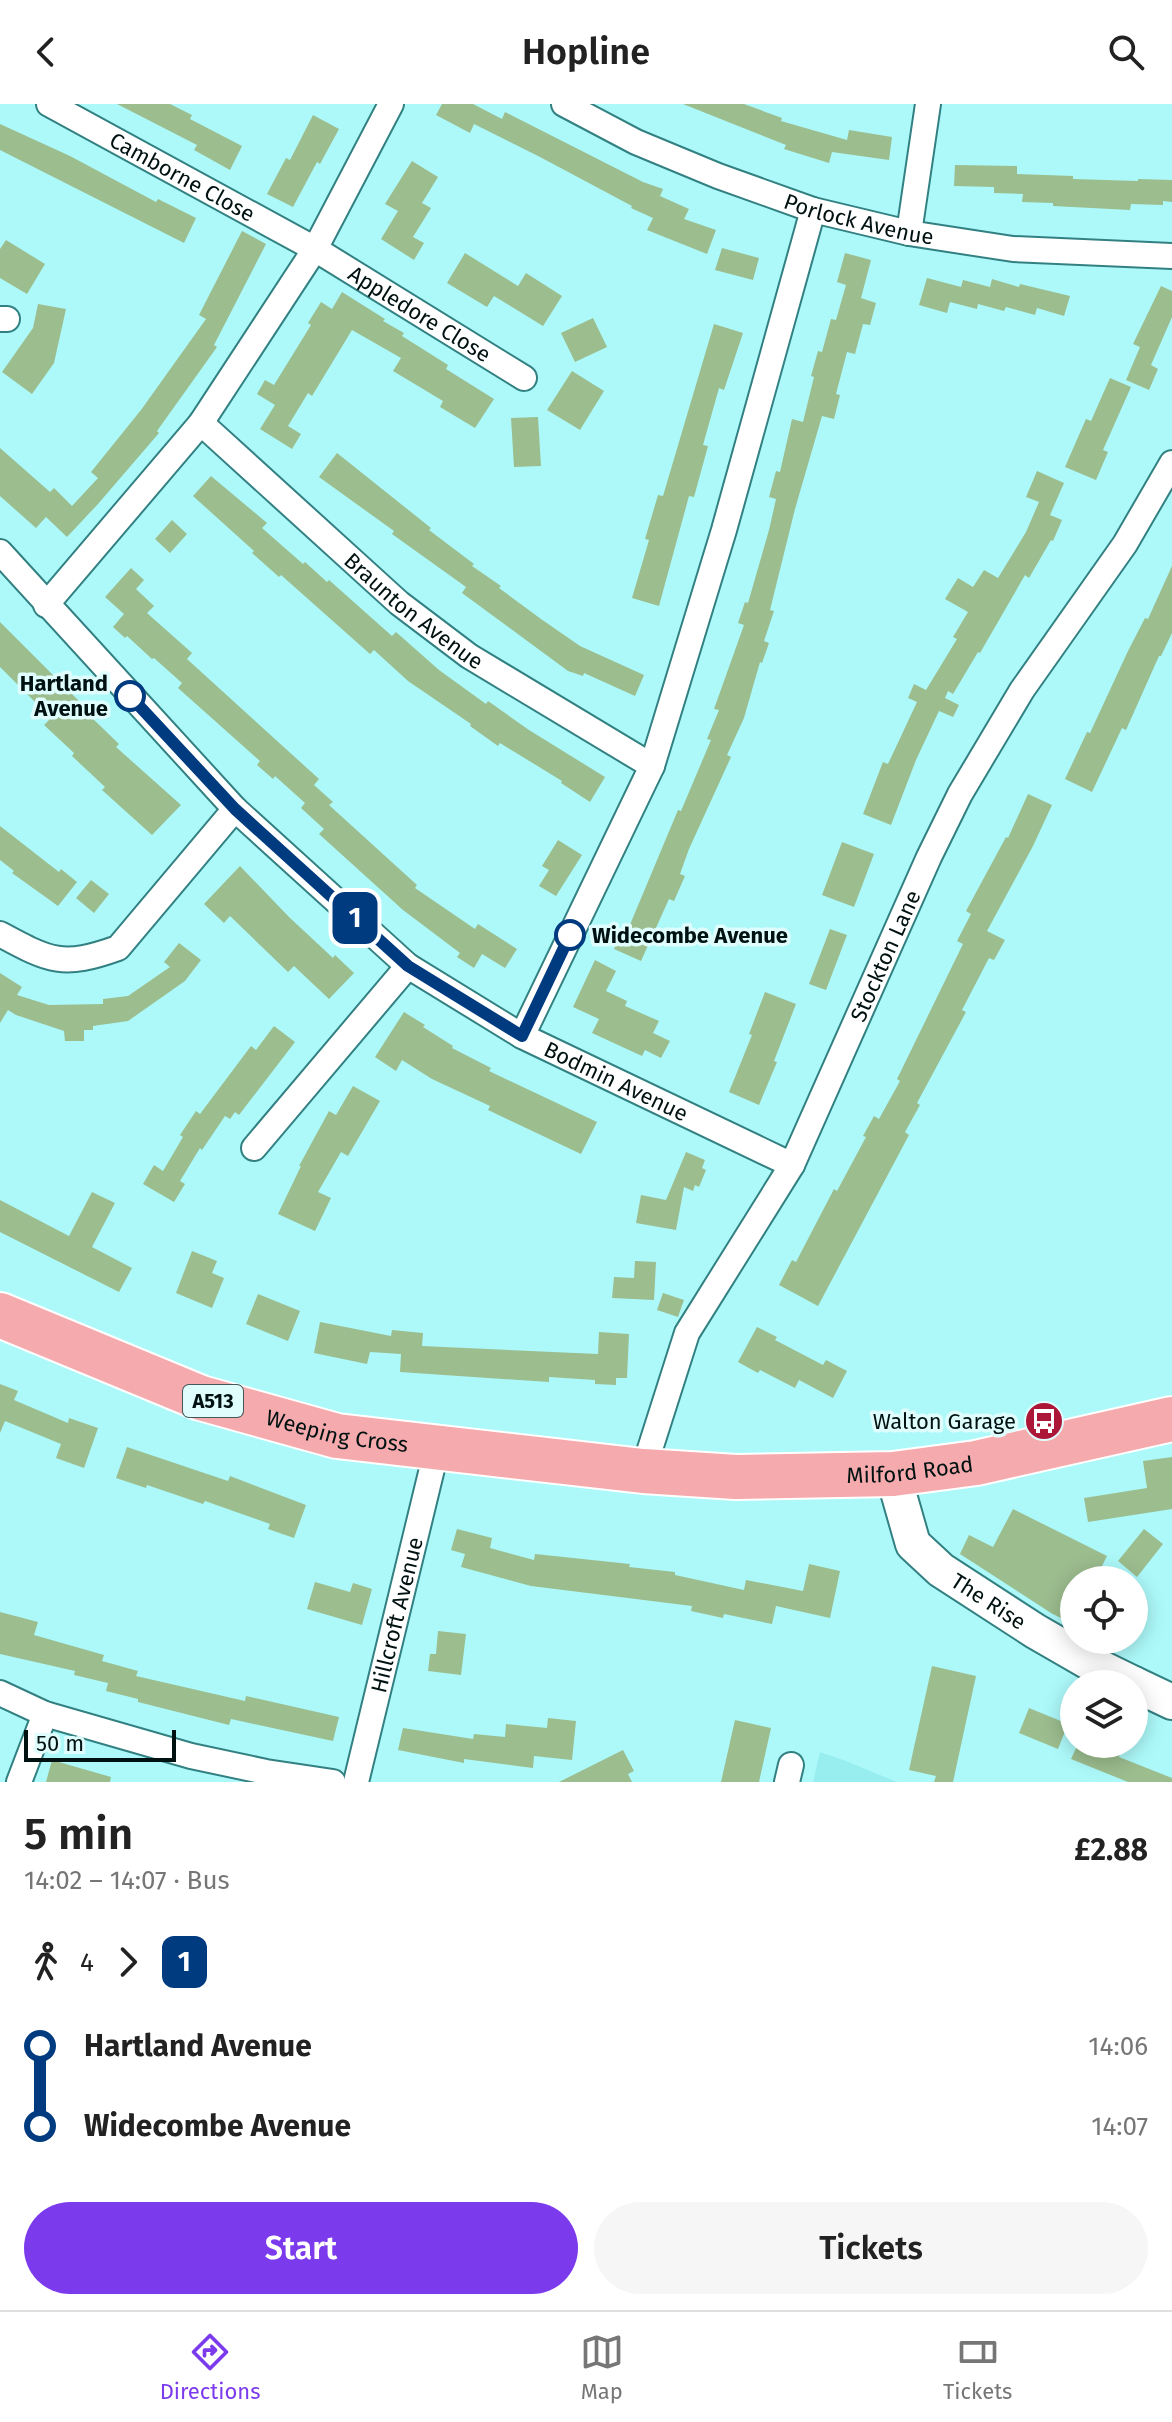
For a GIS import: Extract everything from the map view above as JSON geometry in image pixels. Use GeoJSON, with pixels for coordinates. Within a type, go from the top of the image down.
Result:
{"type":"FeatureCollection","features":[{"type":"Feature","properties":{"kind":"highway","name":"Weeping Cross"},"geometry":{"type":"LineString","coordinates":[[0,1315],[201,1398],[337,1436],[643,1471]]}},
{"type":"Feature","properties":{"kind":"highway","name":"Milford Road"},"geometry":{"type":"LineString","coordinates":[[643,1471],[736,1477],[893,1474],[976,1463],[1172,1419]]}},
{"type":"Feature","properties":{"kind":"street","name":"Camborne Close"},"geometry":{"type":"LineString","coordinates":[[49,104],[315,249]]}},
{"type":"Feature","properties":{"kind":"street"},"geometry":{"type":"LineString","coordinates":[[46,605],[201,423],[315,249],[391,104]]}},
{"type":"Feature","properties":{"kind":"street","name":"Porlock Avenue"},"geometry":{"type":"LineString","coordinates":[[564,104],[636,142],[813,210],[909,233],[1013,249],[1172,256]]}},
{"type":"Feature","properties":{"kind":"street"},"geometry":{"type":"LineString","coordinates":[[909,233],[928,104]]}},
{"type":"Feature","properties":{"kind":"street"},"geometry":{"type":"LineString","coordinates":[[522,1036],[652,766],[724,530],[813,210]]}},
{"type":"Feature","properties":{"kind":"street","name":"Appledore Close"},"geometry":{"type":"LineString","coordinates":[[315,249],[524,378]]}},
{"type":"Feature","properties":{"kind":"street","name":"Braunton Avenue"},"geometry":{"type":"LineString","coordinates":[[201,423],[399,603],[469,656],[652,766]]}},
{"type":"Feature","properties":{"kind":"street","name":"Stockton Lane"},"geometry":{"type":"LineString","coordinates":[[643,1471],[687,1333],[792,1165],[960,794],[1022,690],[1125,544],[1172,463]]}},
{"type":"Feature","properties":{"kind":"street","name":"Bodmin Avenue"},"geometry":{"type":"LineString","coordinates":[[0,552],[235,809],[408,966],[522,1036],[792,1165]]}},
{"type":"Feature","properties":{"kind":"street"},"geometry":{"type":"LineString","coordinates":[[0,934],[39,955],[65,961],[92,957],[118,948],[235,809]]}},
{"type":"Feature","properties":{"kind":"street"},"geometry":{"type":"LineString","coordinates":[[254,1148],[408,966]]}},
{"type":"Feature","properties":{"kind":"street","name":"Hillcroft Avenue"},"geometry":{"type":"LineString","coordinates":[[356,1782],[437,1448]]}},
{"type":"Feature","properties":{"kind":"street","name":"The Rise"},"geometry":{"type":"LineString","coordinates":[[893,1474],[913,1544],[941,1570],[1035,1631],[1105,1670]]}},
{"type":"Feature","properties":{"kind":"street","name":"The Rise"},"geometry":{"type":"LineString","coordinates":[[1148,1691],[1172,1702]]}},
{"type":"Feature","properties":{"kind":"street"},"geometry":{"type":"LineString","coordinates":[[0,1693],[45,1714],[191,1756],[333,1782]]}},
{"type":"Feature","properties":{"kind":"street"},"geometry":{"type":"LineString","coordinates":[[19,1782],[45,1714]]}},
{"type":"Feature","properties":{"kind":"shaded area"},"geometry":{"type":"Polygon","coordinates":[[[820,1752],[846,1761],[897,1782],[813,1782],[820,1752]]]}},
{"type":"Feature","properties":{"kind":"building"},"geometry":{"type":"Polygon","coordinates":[[[117,104],[170,104],[192,115],[190,119],[242,146],[230,170],[194,150],[197,145],[117,104]]]}},
{"type":"Feature","properties":{"kind":"building"},"geometry":{"type":"Polygon","coordinates":[[[442,104],[473,104],[502,119],[505,112],[643,182],[663,189],[660,196],[689,209],[684,219],[716,230],[707,254],[647,230],[653,218],[540,157],[474,124],[470,133],[436,115],[442,104]]]}},
{"type":"Feature","properties":{"kind":"building"},"geometry":{"type":"Polygon","coordinates":[[[683,104],[744,104],[782,118],[781,121],[847,140],[849,130],[892,137],[889,160],[832,152],[829,163],[784,149],[786,145],[683,104]]]}},
{"type":"Feature","properties":{"kind":"building"},"geometry":{"type":"Polygon","coordinates":[[[313,115],[339,129],[293,207],[267,194],[286,158],[290,160],[313,115]]]}},
{"type":"Feature","properties":{"kind":"building"},"geometry":{"type":"Polygon","coordinates":[[[0,124],[70,156],[156,202],[158,199],[196,218],[184,243],[0,150],[0,124]]]}},
{"type":"Feature","properties":{"kind":"building"},"geometry":{"type":"Polygon","coordinates":[[[412,161],[438,177],[422,203],[431,208],[413,237],[424,243],[414,260],[381,239],[398,211],[385,204],[412,161]]]}},
{"type":"Feature","properties":{"kind":"building"},"geometry":{"type":"Polygon","coordinates":[[[955,165],[1017,166],[1017,174],[1073,176],[1073,179],[1172,180],[1172,202],[1163,201],[1163,205],[1131,204],[1130,210],[1022,202],[1023,194],[994,193],[994,187],[954,186],[955,165]]]}},
{"type":"Feature","properties":{"kind":"building"},"geometry":{"type":"Polygon","coordinates":[[[242,231],[266,244],[214,345],[217,347],[157,431],[159,433],[67,537],[46,517],[36,528],[0,496],[0,448],[50,492],[54,488],[72,506],[98,478],[91,472],[141,410],[206,319],[199,315],[242,231]]]}},
{"type":"Feature","properties":{"kind":"building"},"geometry":{"type":"Polygon","coordinates":[[[6,240],[45,264],[27,294],[0,278],[0,249],[6,240]]]}},
{"type":"Feature","properties":{"kind":"building"},"geometry":{"type":"Polygon","coordinates":[[[722,248],[759,258],[753,280],[715,270],[722,248]]]}},
{"type":"Feature","properties":{"kind":"building"},"geometry":{"type":"Polygon","coordinates":[[[465,253],[518,286],[526,273],[562,296],[543,326],[494,296],[487,307],[447,283],[465,253]]]}},
{"type":"Feature","properties":{"kind":"building"},"geometry":{"type":"Polygon","coordinates":[[[845,253],[871,260],[861,298],[876,303],[870,325],[863,324],[855,354],[847,352],[836,394],[840,395],[834,419],[822,416],[770,610],[774,611],[764,641],[769,643],[760,662],[744,718],[727,755],[731,757],[689,849],[680,874],[685,876],[674,901],[669,899],[641,961],[614,949],[625,925],[629,927],[711,740],[707,739],[719,710],[714,709],[744,625],[738,623],[745,602],[748,603],[769,530],[776,499],[769,497],[776,471],[780,472],[792,419],[803,422],[818,351],[822,352],[831,319],[836,320],[846,285],[837,282],[845,253]]]}},
{"type":"Feature","properties":{"kind":"building"},"geometry":{"type":"Polygon","coordinates":[[[927,278],[961,287],[963,280],[990,287],[992,279],[1070,296],[1064,316],[1037,308],[1035,315],[1006,307],[1004,311],[978,304],[977,309],[950,302],[947,313],[919,305],[927,278]]]}},
{"type":"Feature","properties":{"kind":"building"},"geometry":{"type":"Polygon","coordinates":[[[1161,286],[1172,291],[1172,317],[1151,365],[1158,369],[1149,390],[1126,380],[1140,347],[1133,344],[1161,286]]]}},
{"type":"Feature","properties":{"kind":"building"},"geometry":{"type":"Polygon","coordinates":[[[342,292],[448,365],[446,369],[494,399],[475,428],[440,407],[443,401],[393,371],[401,358],[352,330],[312,396],[308,393],[288,426],[301,434],[292,449],[260,429],[275,405],[257,394],[265,380],[274,385],[311,325],[308,323],[321,302],[332,309],[342,292]]]}},
{"type":"Feature","properties":{"kind":"building"},"geometry":{"type":"Polygon","coordinates":[[[38,304],[66,309],[54,363],[32,394],[2,372],[33,328],[38,304]]]}},
{"type":"Feature","properties":{"kind":"building"},"geometry":{"type":"Polygon","coordinates":[[[593,318],[607,347],[575,362],[561,333],[593,318]]]}},
{"type":"Feature","properties":{"kind":"building"},"geometry":{"type":"Polygon","coordinates":[[[714,324],[743,333],[724,390],[719,388],[703,445],[708,446],[694,497],[689,496],[659,606],[632,598],[658,495],[663,496],[714,324]]]}},
{"type":"Feature","properties":{"kind":"building"},"geometry":{"type":"Polygon","coordinates":[[[572,371],[604,391],[580,430],[547,410],[572,371]]]}},
{"type":"Feature","properties":{"kind":"building"},"geometry":{"type":"Polygon","coordinates":[[[1110,378],[1131,387],[1103,450],[1108,452],[1096,480],[1065,467],[1086,419],[1091,421],[1110,378]]]}},
{"type":"Feature","properties":{"kind":"building"},"geometry":{"type":"Polygon","coordinates":[[[538,417],[541,466],[514,467],[511,418],[538,417]]]}},
{"type":"Feature","properties":{"kind":"building"},"geometry":{"type":"Polygon","coordinates":[[[337,453],[474,564],[472,566],[501,586],[499,588],[541,619],[580,646],[644,675],[635,696],[584,673],[583,676],[568,671],[462,593],[466,587],[319,477],[337,453]]]}},
{"type":"Feature","properties":{"kind":"building"},"geometry":{"type":"Polygon","coordinates":[[[1037,471],[1064,483],[1050,515],[1062,520],[1053,541],[1029,578],[1025,575],[953,694],[948,691],[945,698],[959,705],[953,717],[939,711],[891,825],[863,814],[883,762],[888,764],[917,702],[908,698],[914,684],[926,690],[957,639],[953,637],[968,612],[945,599],[958,578],[973,587],[984,570],[998,578],[1026,532],[1039,502],[1026,497],[1037,471]]]}},
{"type":"Feature","properties":{"kind":"building"},"geometry":{"type":"Polygon","coordinates":[[[211,476],[267,523],[262,528],[303,564],[305,562],[327,582],[329,580],[392,636],[396,632],[439,670],[486,704],[488,701],[605,777],[590,802],[500,743],[498,746],[408,681],[374,650],[370,654],[281,575],[279,577],[193,496],[211,476]]]}},
{"type":"Feature","properties":{"kind":"building"},"geometry":{"type":"Polygon","coordinates":[[[172,520],[187,534],[170,553],[155,539],[172,520]]]}},
{"type":"Feature","properties":{"kind":"building"},"geometry":{"type":"Polygon","coordinates":[[[1172,566],[1172,633],[1126,730],[1122,728],[1092,792],[1065,779],[1172,566]]]}},
{"type":"Feature","properties":{"kind":"building"},"geometry":{"type":"Polygon","coordinates":[[[131,568],[144,580],[136,589],[154,606],[147,613],[192,653],[187,659],[319,779],[314,785],[333,802],[329,805],[417,885],[415,888],[475,929],[478,924],[517,949],[505,968],[482,954],[474,968],[457,957],[460,953],[403,910],[319,834],[324,829],[301,808],[305,803],[275,776],[273,779],[257,765],[260,761],[178,688],[182,683],[113,627],[124,614],[105,597],[131,568]]]}},
{"type":"Feature","properties":{"kind":"building"},"geometry":{"type":"Polygon","coordinates":[[[0,622],[91,713],[89,715],[119,744],[116,747],[181,805],[152,835],[102,790],[105,787],[44,725],[51,718],[0,667],[0,622]]]}},
{"type":"Feature","properties":{"kind":"building"},"geometry":{"type":"Polygon","coordinates":[[[1028,794],[1052,805],[987,931],[1005,940],[994,960],[989,958],[962,1010],[966,1012],[917,1103],[920,1105],[905,1132],[909,1135],[818,1306],[779,1285],[792,1260],[796,1262],[834,1189],[837,1191],[874,1116],[879,1119],[900,1081],[897,1079],[963,944],[957,941],[971,914],[966,911],[1008,838],[1028,794]]]}},
{"type":"Feature","properties":{"kind":"building"},"geometry":{"type":"Polygon","coordinates":[[[0,826],[59,872],[61,869],[77,882],[58,906],[12,873],[14,871],[0,860],[0,826]]]}},
{"type":"Feature","properties":{"kind":"building"},"geometry":{"type":"Polygon","coordinates":[[[558,840],[582,855],[556,896],[539,886],[549,870],[542,866],[558,840]]]}},
{"type":"Feature","properties":{"kind":"building"},"geometry":{"type":"Polygon","coordinates":[[[842,842],[874,854],[854,907],[822,895],[842,842]]]}},
{"type":"Feature","properties":{"kind":"building"},"geometry":{"type":"Polygon","coordinates":[[[240,866],[289,917],[354,973],[329,999],[294,966],[288,972],[230,916],[224,923],[204,904],[240,866]]]}},
{"type":"Feature","properties":{"kind":"building"},"geometry":{"type":"Polygon","coordinates":[[[91,880],[109,894],[94,913],[76,898],[91,880]]]}},
{"type":"Feature","properties":{"kind":"building"},"geometry":{"type":"Polygon","coordinates":[[[830,929],[847,935],[826,990],[809,984],[830,929]]]}},
{"type":"Feature","properties":{"kind":"building"},"geometry":{"type":"Polygon","coordinates":[[[179,943],[201,960],[185,981],[128,1021],[84,1030],[84,1041],[65,1041],[64,1031],[8,1010],[0,1023],[0,973],[22,987],[17,995],[49,1005],[103,1004],[103,999],[128,996],[170,967],[164,962],[179,943]]]}},
{"type":"Feature","properties":{"kind":"building"},"geometry":{"type":"Polygon","coordinates":[[[595,960],[616,971],[606,991],[627,1001],[625,1006],[659,1021],[653,1033],[670,1041],[661,1058],[645,1050],[642,1056],[592,1033],[599,1019],[573,1007],[595,960]]]}},
{"type":"Feature","properties":{"kind":"building"},"geometry":{"type":"Polygon","coordinates":[[[765,992],[796,1004],[759,1105],[729,1092],[765,992]]]}},
{"type":"Feature","properties":{"kind":"building"},"geometry":{"type":"Polygon","coordinates":[[[404,1012],[452,1048],[491,1068],[489,1071],[597,1122],[581,1154],[488,1110],[490,1106],[432,1079],[402,1060],[396,1071],[375,1057],[404,1012]]]}},
{"type":"Feature","properties":{"kind":"building"},"geometry":{"type":"Polygon","coordinates":[[[274,1026],[295,1042],[239,1115],[235,1112],[230,1119],[225,1116],[202,1150],[200,1148],[180,1181],[185,1184],[174,1202],[143,1184],[154,1165],[163,1171],[183,1137],[180,1135],[196,1111],[200,1114],[251,1046],[256,1050],[274,1026]]]}},
{"type":"Feature","properties":{"kind":"building"},"geometry":{"type":"Polygon","coordinates":[[[353,1086],[380,1101],[348,1156],[341,1152],[318,1192],[331,1198],[315,1231],[278,1214],[299,1166],[329,1111],[336,1115],[353,1086]]]}},
{"type":"Feature","properties":{"kind":"building"},"geometry":{"type":"Polygon","coordinates":[[[686,1152],[705,1160],[702,1168],[706,1170],[699,1187],[695,1185],[693,1191],[684,1187],[676,1230],[636,1223],[641,1195],[666,1200],[686,1152]]]}},
{"type":"Feature","properties":{"kind":"building"},"geometry":{"type":"Polygon","coordinates":[[[92,1192],[115,1203],[92,1247],[132,1268],[119,1292],[0,1232],[0,1200],[69,1236],[92,1192]]]}},
{"type":"Feature","properties":{"kind":"building"},"geometry":{"type":"Polygon","coordinates":[[[192,1251],[217,1261],[212,1273],[224,1278],[212,1308],[176,1293],[192,1251]]]}},
{"type":"Feature","properties":{"kind":"building"},"geometry":{"type":"Polygon","coordinates":[[[635,1261],[656,1262],[654,1300],[612,1298],[614,1277],[634,1278],[635,1261]]]}},
{"type":"Feature","properties":{"kind":"building"},"geometry":{"type":"Polygon","coordinates":[[[663,1293],[684,1300],[678,1317],[657,1310],[663,1293]]]}},
{"type":"Feature","properties":{"kind":"building"},"geometry":{"type":"Polygon","coordinates":[[[258,1294],[300,1311],[288,1341],[246,1324],[258,1294]]]}},
{"type":"Feature","properties":{"kind":"building"},"geometry":{"type":"Polygon","coordinates":[[[320,1322],[391,1336],[392,1330],[423,1333],[422,1346],[598,1354],[599,1332],[629,1334],[627,1378],[616,1378],[616,1385],[595,1384],[595,1380],[549,1377],[549,1382],[400,1372],[401,1354],[370,1352],[367,1364],[314,1353],[320,1322]]]}},
{"type":"Feature","properties":{"kind":"building"},"geometry":{"type":"Polygon","coordinates":[[[757,1327],[823,1365],[826,1360],[847,1371],[833,1398],[799,1380],[795,1388],[738,1362],[757,1327]]]}},
{"type":"Feature","properties":{"kind":"building"},"geometry":{"type":"Polygon","coordinates":[[[0,1384],[18,1391],[14,1400],[68,1423],[69,1418],[98,1428],[84,1468],[56,1458],[61,1444],[5,1421],[0,1433],[0,1384]]]}},
{"type":"Feature","properties":{"kind":"building"},"geometry":{"type":"Polygon","coordinates":[[[127,1447],[228,1481],[230,1476],[306,1505],[294,1538],[268,1529],[270,1524],[205,1501],[203,1504],[116,1478],[127,1447]]]}},
{"type":"Feature","properties":{"kind":"building"},"geometry":{"type":"Polygon","coordinates":[[[1172,1457],[1172,1509],[1088,1522],[1084,1498],[1147,1488],[1143,1461],[1172,1457]]]}},
{"type":"Feature","properties":{"kind":"building"},"geometry":{"type":"Polygon","coordinates":[[[1013,1509],[1107,1556],[1102,1566],[1060,1566],[1060,1618],[960,1554],[969,1535],[993,1547],[1013,1509]]]}},
{"type":"Feature","properties":{"kind":"building"},"geometry":{"type":"Polygon","coordinates":[[[457,1529],[492,1538],[490,1548],[534,1560],[535,1554],[630,1564],[629,1567],[675,1572],[675,1575],[744,1590],[746,1580],[803,1591],[809,1564],[840,1571],[830,1618],[776,1606],[772,1624],[691,1611],[692,1606],[531,1586],[461,1567],[465,1554],[451,1550],[457,1529]]]}},
{"type":"Feature","properties":{"kind":"building"},"geometry":{"type":"Polygon","coordinates":[[[1144,1529],[1163,1544],[1146,1566],[1124,1566],[1118,1561],[1144,1529]]]}},
{"type":"Feature","properties":{"kind":"building"},"geometry":{"type":"Polygon","coordinates":[[[315,1582],[350,1592],[353,1583],[372,1589],[362,1625],[307,1609],[315,1582]]]}},
{"type":"Feature","properties":{"kind":"building"},"geometry":{"type":"Polygon","coordinates":[[[0,1612],[38,1622],[34,1635],[104,1655],[102,1661],[138,1671],[136,1676],[245,1701],[246,1696],[339,1717],[333,1741],[231,1719],[229,1725],[138,1702],[138,1699],[106,1691],[108,1683],[74,1675],[75,1671],[0,1654],[0,1612]]]}},
{"type":"Feature","properties":{"kind":"building"},"geometry":{"type":"Polygon","coordinates":[[[438,1631],[466,1634],[461,1675],[428,1671],[430,1654],[436,1654],[438,1631]]]}},
{"type":"Feature","properties":{"kind":"building"},"geometry":{"type":"Polygon","coordinates":[[[932,1666],[976,1676],[953,1782],[934,1782],[936,1776],[909,1770],[932,1666]]]}},
{"type":"Feature","properties":{"kind":"building"},"geometry":{"type":"Polygon","coordinates":[[[1029,1708],[1060,1721],[1058,1749],[1019,1733],[1029,1708]]]}},
{"type":"Feature","properties":{"kind":"building"},"geometry":{"type":"Polygon","coordinates":[[[548,1718],[576,1721],[572,1760],[534,1756],[533,1768],[464,1759],[464,1763],[398,1750],[403,1728],[473,1739],[474,1734],[505,1737],[506,1724],[547,1728],[548,1718]]]}},
{"type":"Feature","properties":{"kind":"building"},"geometry":{"type":"Polygon","coordinates":[[[735,1720],[771,1728],[759,1782],[721,1782],[735,1720]]]}},
{"type":"Feature","properties":{"kind":"building"},"geometry":{"type":"Polygon","coordinates":[[[623,1750],[634,1771],[628,1774],[632,1782],[559,1782],[623,1750]]]}},
{"type":"Feature","properties":{"kind":"building"},"geometry":{"type":"Polygon","coordinates":[[[1122,1758],[1172,1778],[1172,1782],[1128,1782],[1071,1759],[1122,1758]]]}},
{"type":"Feature","properties":{"kind":"building"},"geometry":{"type":"Polygon","coordinates":[[[52,1760],[111,1777],[110,1782],[46,1782],[52,1760]]]}},
{"type":"Feature","properties":{"kind":"bus line","name":"1"},"geometry":{"type":"LineString","coordinates":[[130,696],[235,809],[408,966],[522,1036],[570,935]]}},
{"type":"Feature","properties":{"kind":"place","name":"Hartland Avenue"},"geometry":{"type":"Point","coordinates":[130,696]}},
{"type":"Feature","properties":{"kind":"place","name":"Widecombe Avenue"},"geometry":{"type":"Point","coordinates":[570,935]}},
{"type":"Feature","properties":{"kind":"place","name":"Walton Garage"},"geometry":{"type":"Point","coordinates":[1044,1421]}}]}
